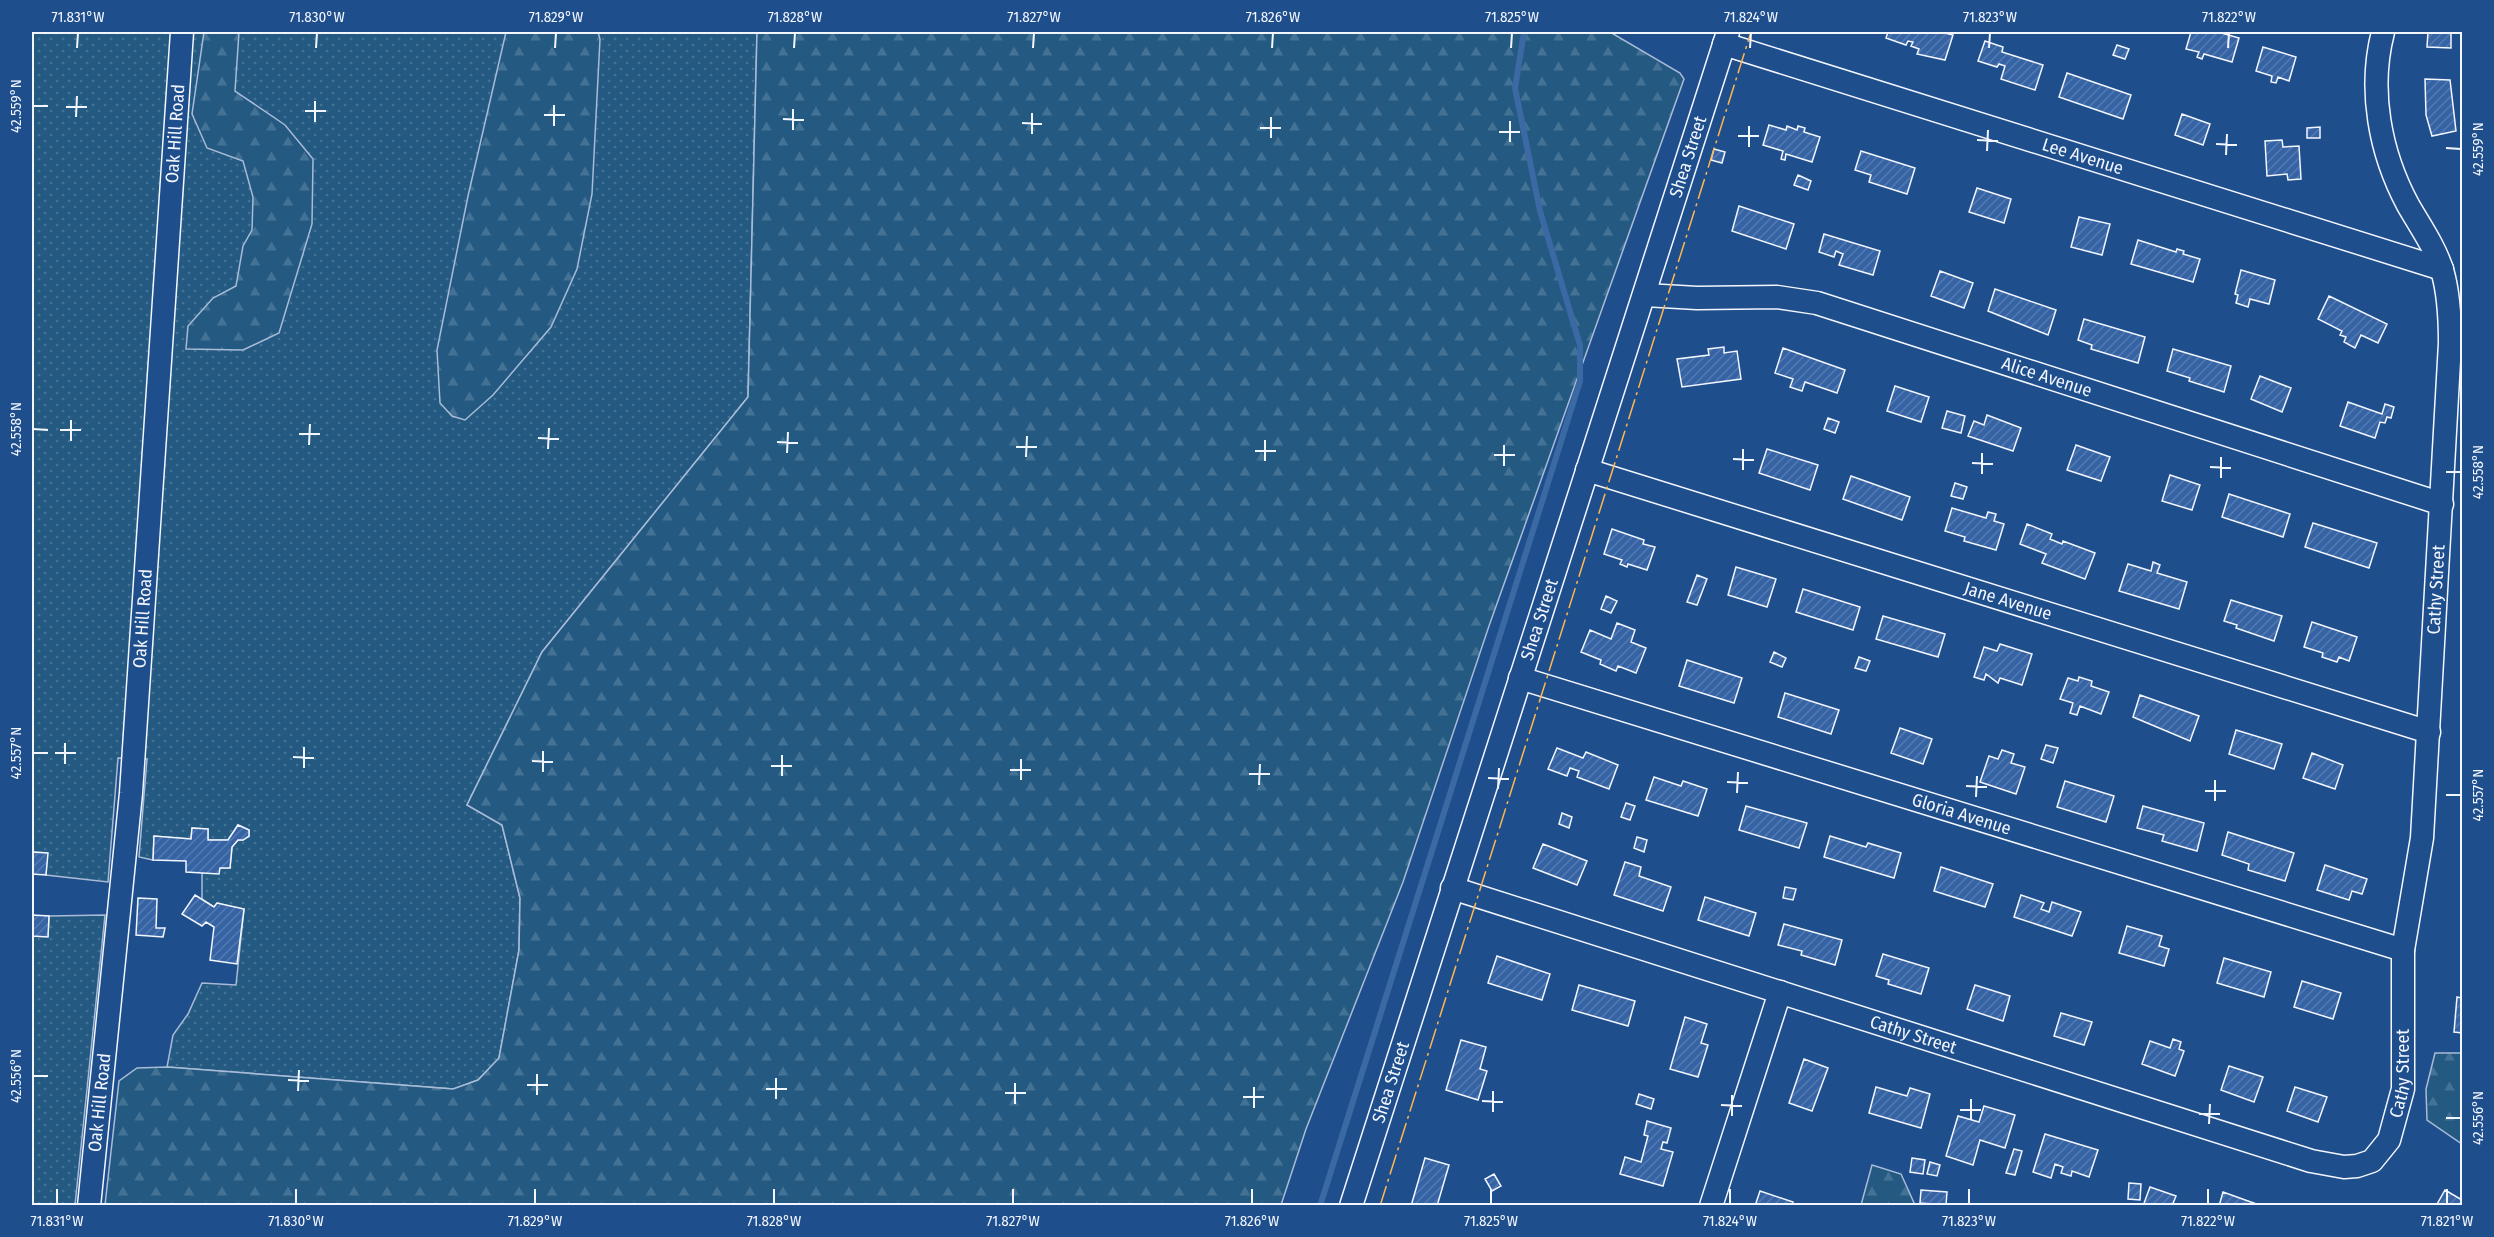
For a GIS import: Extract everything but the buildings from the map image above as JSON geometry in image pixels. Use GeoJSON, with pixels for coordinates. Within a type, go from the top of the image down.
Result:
{"type":"FeatureCollection","features":[{"type":"Feature","properties":{"kind":"street","name":"Oak Hill Road"},"geometry":{"type":"LineString","coordinates":[[89,1206],[130,793],[182,32]]}},
{"type":"Feature","properties":{"kind":"street","name":"Cathy Street"},"geometry":{"type":"LineString","coordinates":[[1452,888],[2311,1161],[2329,1166],[2357,1166],[2372,1161],[2383,1151],[2400,1108],[2404,1070],[2403,950],[2422,838],[2450,343],[2446,289],[2442,269],[2397,180],[2383,141],[2377,89],[2383,32]]}},
{"type":"Feature","properties":{"kind":"street","name":"Lee Avenue"},"geometry":{"type":"LineString","coordinates":[[1726,38],[2442,269]]}},
{"type":"Feature","properties":{"kind":"street","name":"Shea Street"},"geometry":{"type":"LineString","coordinates":[[1351,1206],[1726,38]]}},
{"type":"Feature","properties":{"kind":"street","name":"Alice Avenue"},"geometry":{"type":"LineString","coordinates":[[1645,295],[1697,298],[1777,297],[1816,303],[2442,504]]}},
{"type":"Feature","properties":{"kind":"street","name":"Jane Avenue"},"geometry":{"type":"LineString","coordinates":[[1587,470],[2428,732]]}},
{"type":"Feature","properties":{"kind":"street","name":"Gloria Avenue"},"geometry":{"type":"LineString","coordinates":[[1520,678],[2403,950]]}},
{"type":"Feature","properties":{"kind":"street"},"geometry":{"type":"LineString","coordinates":[[1711,1206],[1780,992]]}},
{"type":"Feature","properties":{"kind":"green space"},"geometry":{"type":"Polygon","coordinates":[[[32,32],[757,32],[748,397],[542,652],[467,805],[502,825],[520,898],[519,950],[499,1058],[478,1080],[454,1089],[167,1067],[173,1035],[188,1014],[202,983],[236,985],[244,909],[217,903],[214,907],[202,899],[202,873],[230,868],[232,847],[238,840],[249,836],[249,830],[238,825],[228,840],[208,840],[208,829],[192,828],[191,839],[154,836],[153,860],[139,857],[147,759],[118,758],[108,882],[46,875],[47,853],[32,852],[32,32]]]}},
{"type":"Feature","properties":{"kind":"green space"},"geometry":{"type":"Polygon","coordinates":[[[204,32],[239,32],[235,91],[285,125],[313,159],[312,224],[279,333],[243,350],[186,349],[188,326],[213,298],[236,286],[243,246],[252,230],[253,197],[243,161],[207,148],[192,114],[204,32]]]}},
{"type":"Feature","properties":{"kind":"green space"},"geometry":{"type":"Polygon","coordinates":[[[506,32],[598,32],[600,39],[592,194],[577,269],[551,327],[493,395],[465,420],[452,416],[440,403],[437,350],[468,196],[506,32]]]}},
{"type":"Feature","properties":{"kind":"green space"},"geometry":{"type":"Polygon","coordinates":[[[757,32],[1610,32],[1680,73],[1684,79],[1489,626],[1403,882],[1306,1129],[1281,1205],[105,1205],[119,1081],[137,1068],[167,1067],[453,1089],[478,1080],[499,1058],[519,950],[520,898],[502,825],[467,805],[542,652],[748,397],[757,32]]]}},
{"type":"Feature","properties":{"kind":"green space"},"geometry":{"type":"Polygon","coordinates":[[[105,915],[75,1205],[32,1205],[32,936],[48,936],[49,916],[105,915]]]}},
{"type":"Feature","properties":{"kind":"green space"},"geometry":{"type":"Polygon","coordinates":[[[2435,1053],[2462,1053],[2462,1144],[2427,1120],[2426,1089],[2435,1053]]]}},
{"type":"Feature","properties":{"kind":"green space"},"geometry":{"type":"Polygon","coordinates":[[[1872,1165],[1901,1174],[1915,1205],[1861,1205],[1872,1165]]]}},
{"type":"Feature","properties":{"kind":"waterway"},"geometry":{"type":"LineString","coordinates":[[1320,1206],[1580,381],[1580,345],[1540,211],[1515,88],[1524,32]]}},
{"type":"Feature","properties":{"kind":"power"},"geometry":{"type":"LineString","coordinates":[[1380,1206],[1751,32]]}}]}
